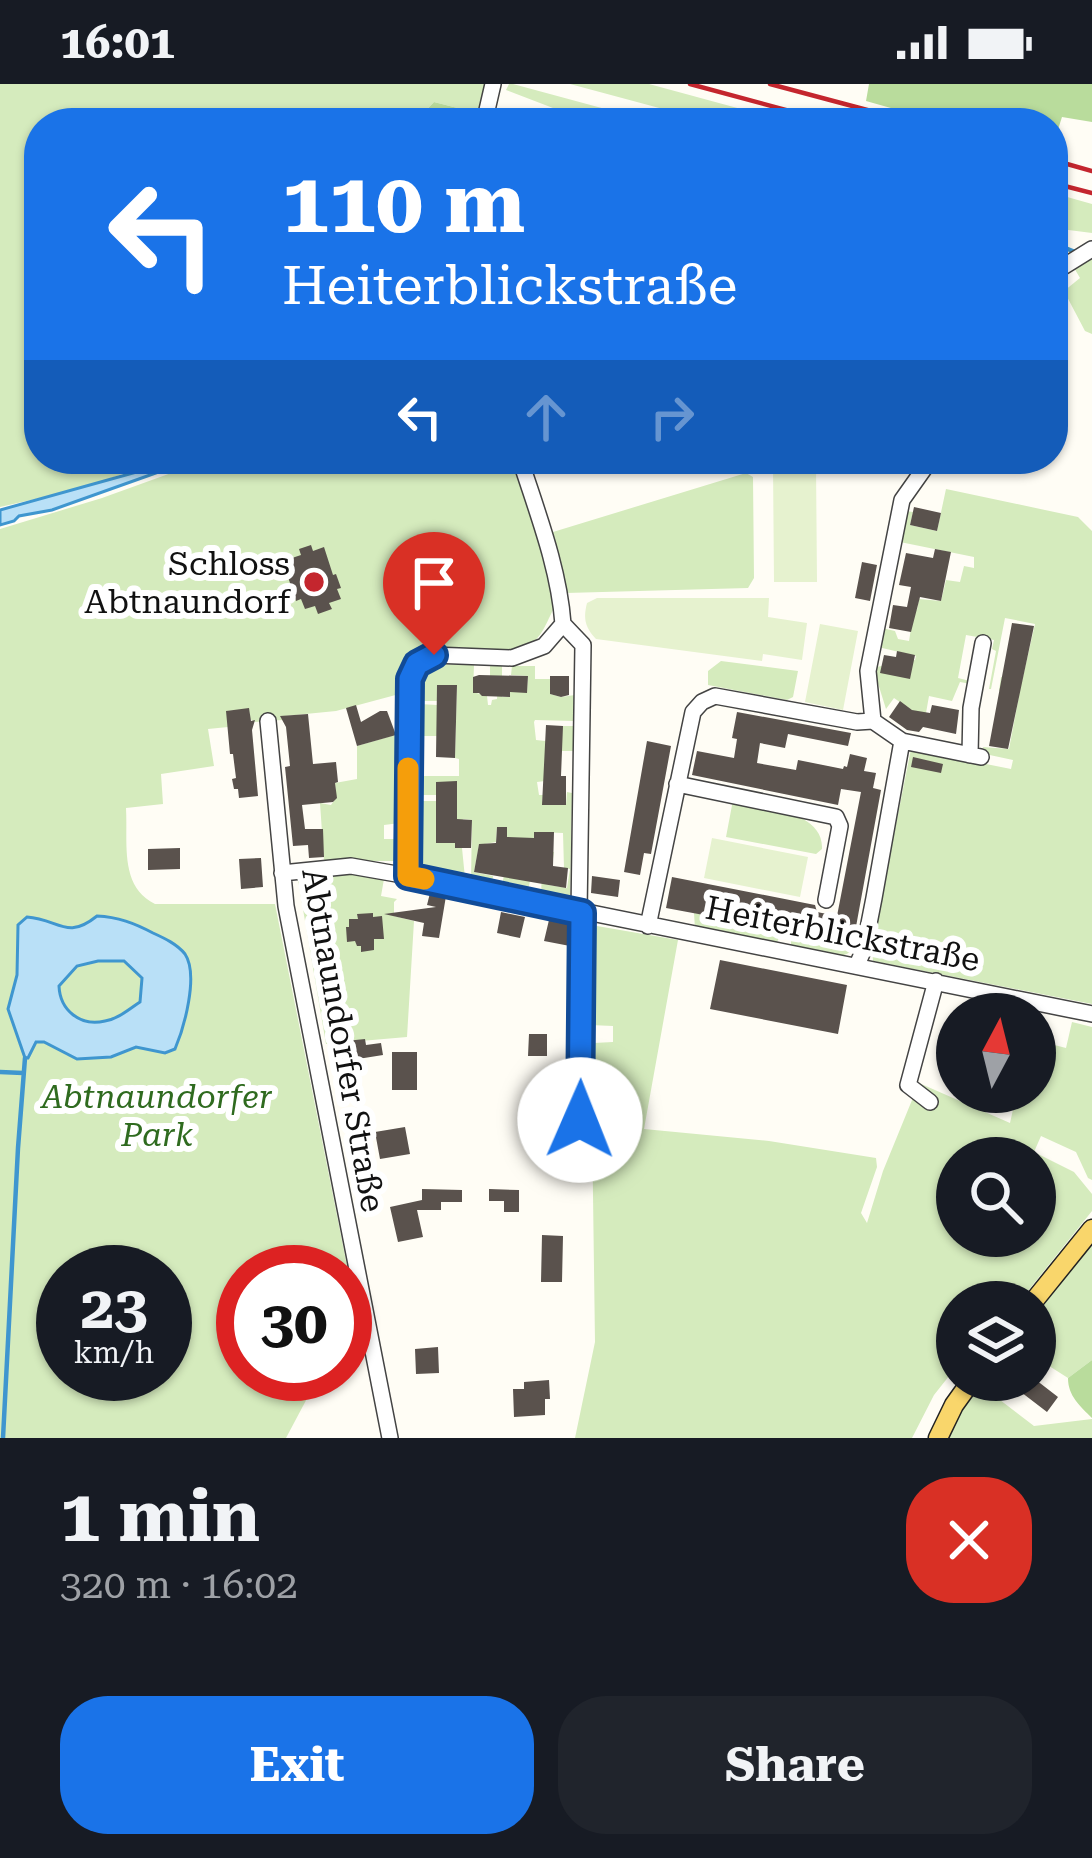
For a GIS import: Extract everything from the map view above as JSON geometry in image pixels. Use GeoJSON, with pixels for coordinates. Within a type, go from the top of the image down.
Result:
{"type":"FeatureCollection","features":[{"type":"Feature","properties":{"kind":"main road"},"geometry":{"type":"LineString","coordinates":[[1050,1281],[1092,1229]]}},
{"type":"Feature","properties":{"kind":"main road"},"geometry":{"type":"LineString","coordinates":[[938,1438],[957,1401]]}},
{"type":"Feature","properties":{"kind":"street"},"geometry":{"type":"LineString","coordinates":[[525,474],[562,601],[563,624],[583,645],[580,1120]]}},
{"type":"Feature","properties":{"kind":"street"},"geometry":{"type":"LineString","coordinates":[[873,721],[868,671],[902,500],[920,474]]}},
{"type":"Feature","properties":{"kind":"street"},"geometry":{"type":"LineString","coordinates":[[408,876],[408,707],[410,679],[417,664],[434,655],[512,658],[544,646],[563,624]]}},
{"type":"Feature","properties":{"kind":"street"},"geometry":{"type":"LineString","coordinates":[[648,926],[693,712],[702,702],[715,696],[873,721],[902,742],[976,756],[971,708],[983,643]]}},
{"type":"Feature","properties":{"kind":"street","name":"Abtnaundorfer Straße"},"geometry":{"type":"LineString","coordinates":[[268,721],[290,928],[390,1438]]}},
{"type":"Feature","properties":{"kind":"street"},"geometry":{"type":"LineString","coordinates":[[856,965],[871,915],[902,742]]}},
{"type":"Feature","properties":{"kind":"street"},"geometry":{"type":"LineString","coordinates":[[677,784],[836,817],[840,826],[826,900]]}},
{"type":"Feature","properties":{"kind":"street","name":"Heiterblickstraße"},"geometry":{"type":"LineString","coordinates":[[282,873],[351,866],[1092,1014]]}},
{"type":"Feature","properties":{"kind":"street"},"geometry":{"type":"LineString","coordinates":[[930,1102],[908,1084],[936,981]]}},
{"type":"Feature","properties":{"kind":"green space"},"geometry":{"type":"Polygon","coordinates":[[[0,84],[486,84],[482,108],[434,102],[428,108],[24,108],[24,474],[122,474],[0,507],[0,84]]]}},
{"type":"Feature","properties":{"kind":"green space"},"geometry":{"type":"Polygon","coordinates":[[[513,84],[602,108],[553,108],[506,90],[513,84]]]}},
{"type":"Feature","properties":{"kind":"green space"},"geometry":{"type":"Polygon","coordinates":[[[570,84],[649,84],[737,108],[659,108],[570,84]]]}},
{"type":"Feature","properties":{"kind":"green space"},"geometry":{"type":"Polygon","coordinates":[[[869,84],[1092,84],[1092,122],[1068,118],[1068,108],[891,108],[866,101],[869,84]]]}},
{"type":"Feature","properties":{"kind":"green space"},"geometry":{"type":"Polygon","coordinates":[[[1068,197],[1092,204],[1092,233],[1068,230],[1068,197]]]}},
{"type":"Feature","properties":{"kind":"green space"},"geometry":{"type":"Polygon","coordinates":[[[1092,254],[1092,334],[1085,331],[1068,299],[1068,288],[1080,278],[1073,266],[1092,254]]]}},
{"type":"Feature","properties":{"kind":"green space","name":"Abtnaundorfer Park"},"geometry":{"type":"Polygon","coordinates":[[[168,474],[518,474],[557,603],[532,643],[494,651],[433,648],[418,654],[407,668],[403,693],[336,711],[255,722],[249,709],[227,711],[228,727],[208,729],[214,766],[161,774],[163,804],[126,808],[131,875],[155,904],[275,904],[343,1245],[216,1245],[216,1401],[306,1401],[286,1438],[0,1438],[0,529],[168,474]]]}},
{"type":"Feature","properties":{"kind":"green space"},"geometry":{"type":"Polygon","coordinates":[[[743,474],[753,477],[754,578],[748,588],[566,593],[553,532],[743,474]]]}},
{"type":"Feature","properties":{"kind":"green space"},"geometry":{"type":"Polygon","coordinates":[[[773,474],[816,474],[817,582],[774,582],[773,474]]]}},
{"type":"Feature","properties":{"kind":"green space"},"geometry":{"type":"Polygon","coordinates":[[[946,489],[1078,517],[1092,531],[1092,1004],[1056,997],[1056,993],[873,961],[872,945],[911,749],[1011,769],[1013,760],[985,754],[983,747],[1009,749],[1019,696],[999,691],[1001,677],[1022,681],[1035,624],[1005,618],[991,689],[994,640],[966,635],[958,678],[974,682],[962,743],[971,684],[960,682],[952,701],[929,696],[926,713],[917,714],[894,698],[886,709],[876,667],[916,656],[878,647],[882,628],[909,641],[919,599],[941,601],[946,580],[960,582],[964,566],[974,568],[974,557],[900,542],[906,511],[913,512],[910,525],[937,531],[946,489]]]}},
{"type":"Feature","properties":{"kind":"green space"},"geometry":{"type":"Polygon","coordinates":[[[597,598],[769,598],[768,617],[807,623],[802,660],[763,654],[762,661],[596,639],[585,614],[587,603],[597,598]]]}},
{"type":"Feature","properties":{"kind":"green space"},"geometry":{"type":"Polygon","coordinates":[[[820,624],[858,631],[843,710],[805,702],[820,624]]]}},
{"type":"Feature","properties":{"kind":"green space"},"geometry":{"type":"Polygon","coordinates":[[[721,661],[798,671],[793,697],[787,700],[708,685],[708,671],[721,661]]]}},
{"type":"Feature","properties":{"kind":"green space"},"geometry":{"type":"Polygon","coordinates":[[[431,664],[474,665],[473,692],[487,696],[488,705],[497,699],[498,677],[490,676],[490,666],[502,666],[502,697],[527,692],[528,676],[511,675],[512,666],[535,666],[535,679],[550,679],[550,694],[575,695],[574,721],[534,722],[536,740],[545,741],[563,726],[574,726],[573,751],[546,751],[545,781],[537,782],[545,805],[566,805],[567,792],[572,793],[570,900],[541,894],[543,851],[554,852],[549,885],[567,888],[570,869],[564,868],[563,833],[535,832],[534,838],[525,838],[528,891],[502,886],[506,864],[497,827],[496,842],[479,845],[474,872],[493,876],[492,884],[471,880],[472,820],[463,819],[455,848],[462,848],[465,878],[418,866],[418,801],[436,801],[444,782],[436,782],[436,795],[418,795],[418,776],[459,776],[457,686],[438,685],[437,701],[419,701],[422,670],[431,664]]]}},
{"type":"Feature","properties":{"kind":"green space"},"geometry":{"type":"Polygon","coordinates":[[[419,704],[437,705],[437,736],[419,736],[419,704]]]}},
{"type":"Feature","properties":{"kind":"green space"},"geometry":{"type":"Polygon","coordinates":[[[398,734],[402,765],[395,766],[395,772],[399,773],[400,823],[384,825],[384,839],[395,839],[401,858],[324,861],[320,803],[331,805],[336,798],[335,783],[357,779],[357,746],[398,734]]]}},
{"type":"Feature","properties":{"kind":"green space"},"geometry":{"type":"Polygon","coordinates":[[[733,800],[802,819],[820,836],[822,849],[816,854],[726,837],[733,800]]]}},
{"type":"Feature","properties":{"kind":"green space"},"geometry":{"type":"Polygon","coordinates":[[[712,838],[808,857],[800,897],[704,878],[712,838]]]}},
{"type":"Feature","properties":{"kind":"green space"},"geometry":{"type":"Polygon","coordinates":[[[349,874],[384,879],[381,896],[397,899],[394,916],[414,921],[407,1037],[326,1044],[298,880],[349,874]]]}},
{"type":"Feature","properties":{"kind":"green space"},"geometry":{"type":"Polygon","coordinates":[[[694,913],[782,930],[776,945],[695,929],[694,913]]]}},
{"type":"Feature","properties":{"kind":"green space"},"geometry":{"type":"Polygon","coordinates":[[[597,926],[678,940],[644,1129],[876,1158],[861,1213],[867,1223],[919,1083],[936,1090],[936,1113],[987,1113],[1010,1123],[1012,1113],[1056,1113],[1056,1045],[1066,1048],[1072,1022],[1092,1027],[1092,1180],[1076,1152],[1056,1143],[1056,1137],[936,1137],[936,1257],[1055,1257],[1036,1281],[936,1281],[936,1392],[912,1438],[575,1438],[595,1342],[594,1043],[613,1042],[613,1026],[590,1025],[590,943],[597,926]]]}},
{"type":"Feature","properties":{"kind":"green space"},"geometry":{"type":"Polygon","coordinates":[[[791,932],[858,944],[844,955],[818,955],[791,948],[791,932]]]}},
{"type":"Feature","properties":{"kind":"green space"},"geometry":{"type":"Polygon","coordinates":[[[1056,1163],[1074,1172],[1092,1194],[1092,1211],[1056,1256],[1056,1163]]]}},
{"type":"Feature","properties":{"kind":"green space"},"geometry":{"type":"Polygon","coordinates":[[[1092,1244],[1092,1360],[1068,1378],[1056,1370],[1056,1289],[1092,1244]]]}},
{"type":"Feature","properties":{"kind":"green space"},"geometry":{"type":"Polygon","coordinates":[[[1092,1360],[1092,1418],[1072,1395],[1068,1378],[1092,1360]]]}},
{"type":"Feature","properties":{"kind":"green space"},"geometry":{"type":"Polygon","coordinates":[[[969,1401],[1001,1401],[1034,1426],[1092,1419],[1092,1438],[949,1438],[969,1401]]]}},
{"type":"Feature","properties":{"kind":"water"},"geometry":{"type":"Polygon","coordinates":[[[129,474],[153,474],[0,525],[0,510],[129,474]]]}},
{"type":"Feature","properties":{"kind":"water"},"geometry":{"type":"Polygon","coordinates":[[[97,916],[126,921],[166,939],[185,954],[190,988],[175,1049],[165,1053],[136,1047],[111,1057],[77,1059],[36,1042],[25,1058],[8,1009],[17,975],[18,925],[27,917],[70,928],[97,916]],[[124,961],[77,966],[59,986],[67,1009],[80,1019],[96,1022],[114,1018],[140,1002],[142,978],[124,961]]]}},
{"type":"Feature","properties":{"kind":"pier"},"geometry":{"type":"Polygon","coordinates":[[[815,89],[843,97],[835,108],[804,108],[815,89]]]}},
{"type":"Feature","properties":{"kind":"building"},"geometry":{"type":"Polygon","coordinates":[[[914,507],[941,513],[937,531],[910,525],[914,507]]]}},
{"type":"Feature","properties":{"kind":"building","name":"Schloss Abtnaundorf"},"geometry":{"type":"Polygon","coordinates":[[[311,545],[313,551],[324,547],[341,588],[337,589],[341,599],[318,614],[315,606],[305,609],[301,599],[296,601],[287,574],[293,572],[289,559],[311,545]]]}},
{"type":"Feature","properties":{"kind":"building"},"geometry":{"type":"Polygon","coordinates":[[[935,549],[951,552],[941,601],[920,597],[911,632],[889,628],[893,605],[907,607],[911,587],[899,585],[906,553],[933,558],[935,549]]]}},
{"type":"Feature","properties":{"kind":"building"},"geometry":{"type":"Polygon","coordinates":[[[862,562],[877,565],[870,601],[855,598],[862,562]]]}},
{"type":"Feature","properties":{"kind":"building"},"geometry":{"type":"Polygon","coordinates":[[[1012,623],[1034,626],[1008,749],[989,746],[1012,623]]]}},
{"type":"Feature","properties":{"kind":"building"},"geometry":{"type":"Polygon","coordinates":[[[897,651],[915,655],[910,679],[880,673],[884,655],[896,657],[897,651]]]}},
{"type":"Feature","properties":{"kind":"building"},"geometry":{"type":"Polygon","coordinates":[[[528,676],[527,693],[510,692],[510,697],[473,693],[473,677],[528,676]]]}},
{"type":"Feature","properties":{"kind":"building"},"geometry":{"type":"Polygon","coordinates":[[[550,676],[569,676],[569,695],[550,694],[550,676]]]}},
{"type":"Feature","properties":{"kind":"building"},"geometry":{"type":"Polygon","coordinates":[[[437,685],[457,685],[455,758],[436,757],[437,685]]]}},
{"type":"Feature","properties":{"kind":"building"},"geometry":{"type":"Polygon","coordinates":[[[900,701],[912,710],[930,713],[932,705],[959,710],[956,734],[923,727],[919,732],[907,730],[889,717],[900,701]]]}},
{"type":"Feature","properties":{"kind":"building"},"geometry":{"type":"Polygon","coordinates":[[[356,705],[361,722],[387,711],[396,735],[357,746],[346,708],[356,705]]]}},
{"type":"Feature","properties":{"kind":"building"},"geometry":{"type":"Polygon","coordinates":[[[249,708],[251,721],[255,720],[258,796],[239,798],[232,779],[236,778],[226,711],[249,708]]]}},
{"type":"Feature","properties":{"kind":"building"},"geometry":{"type":"Polygon","coordinates":[[[737,712],[851,733],[848,746],[788,734],[785,748],[760,743],[757,763],[796,770],[798,760],[843,769],[850,754],[867,758],[864,771],[876,773],[873,788],[881,790],[853,943],[666,908],[672,877],[815,905],[817,912],[837,916],[861,792],[841,789],[838,805],[692,775],[697,751],[734,758],[737,712]]]}},
{"type":"Feature","properties":{"kind":"building"},"geometry":{"type":"Polygon","coordinates":[[[308,714],[313,764],[336,762],[338,782],[333,802],[302,805],[305,829],[323,829],[324,857],[309,858],[308,845],[293,846],[285,767],[290,766],[286,727],[280,716],[308,714]]]}},
{"type":"Feature","properties":{"kind":"building"},"geometry":{"type":"Polygon","coordinates":[[[546,725],[563,726],[561,776],[566,776],[566,805],[542,805],[546,725]]]}},
{"type":"Feature","properties":{"kind":"building"},"geometry":{"type":"Polygon","coordinates":[[[647,741],[671,746],[651,854],[644,853],[640,875],[624,872],[647,741]]]}},
{"type":"Feature","properties":{"kind":"building"},"geometry":{"type":"Polygon","coordinates":[[[913,757],[943,764],[941,773],[911,767],[913,757]]]}},
{"type":"Feature","properties":{"kind":"building"},"geometry":{"type":"Polygon","coordinates":[[[457,781],[457,819],[472,820],[471,848],[436,843],[436,782],[457,781]]]}},
{"type":"Feature","properties":{"kind":"building"},"geometry":{"type":"Polygon","coordinates":[[[497,827],[507,827],[507,837],[534,838],[534,832],[554,832],[553,866],[568,868],[566,888],[474,872],[479,844],[496,843],[497,827]]]}},
{"type":"Feature","properties":{"kind":"building"},"geometry":{"type":"Polygon","coordinates":[[[180,848],[180,869],[148,870],[148,849],[180,848]]]}},
{"type":"Feature","properties":{"kind":"building"},"geometry":{"type":"Polygon","coordinates":[[[261,858],[263,887],[241,889],[239,859],[261,858]]]}},
{"type":"Feature","properties":{"kind":"building"},"geometry":{"type":"Polygon","coordinates":[[[592,876],[620,880],[618,897],[591,893],[592,876]]]}},
{"type":"Feature","properties":{"kind":"building"},"geometry":{"type":"Polygon","coordinates":[[[430,893],[446,896],[439,938],[422,936],[424,923],[384,914],[436,907],[427,905],[430,893]]]}},
{"type":"Feature","properties":{"kind":"building"},"geometry":{"type":"Polygon","coordinates":[[[501,912],[525,917],[520,938],[497,933],[501,912]]]}},
{"type":"Feature","properties":{"kind":"building"},"geometry":{"type":"Polygon","coordinates":[[[373,913],[373,917],[382,916],[384,939],[374,939],[374,950],[361,952],[355,941],[347,942],[346,927],[349,919],[358,919],[357,914],[373,913]]]}},
{"type":"Feature","properties":{"kind":"building"},"geometry":{"type":"Polygon","coordinates":[[[549,920],[570,924],[570,946],[544,941],[549,920]]]}},
{"type":"Feature","properties":{"kind":"building"},"geometry":{"type":"Polygon","coordinates":[[[720,960],[847,985],[838,1034],[710,1009],[720,960]]]}},
{"type":"Feature","properties":{"kind":"building"},"geometry":{"type":"Polygon","coordinates":[[[529,1034],[547,1034],[547,1056],[528,1056],[529,1034]]]}},
{"type":"Feature","properties":{"kind":"building"},"geometry":{"type":"Polygon","coordinates":[[[365,1039],[366,1045],[381,1043],[383,1055],[339,1062],[336,1042],[365,1039]]]}},
{"type":"Feature","properties":{"kind":"building"},"geometry":{"type":"Polygon","coordinates":[[[392,1052],[417,1052],[417,1090],[392,1090],[392,1052]]]}},
{"type":"Feature","properties":{"kind":"building"},"geometry":{"type":"Polygon","coordinates":[[[567,1089],[567,1108],[543,1108],[543,1090],[567,1089]]]}},
{"type":"Feature","properties":{"kind":"building"},"geometry":{"type":"Polygon","coordinates":[[[405,1127],[410,1154],[380,1159],[375,1132],[405,1127]]]}},
{"type":"Feature","properties":{"kind":"building"},"geometry":{"type":"Polygon","coordinates":[[[422,1189],[462,1190],[462,1202],[441,1202],[441,1210],[417,1210],[423,1237],[398,1242],[390,1207],[422,1200],[422,1189]]]}},
{"type":"Feature","properties":{"kind":"building"},"geometry":{"type":"Polygon","coordinates":[[[489,1189],[519,1190],[519,1212],[504,1212],[504,1201],[489,1201],[489,1189]]]}},
{"type":"Feature","properties":{"kind":"building"},"geometry":{"type":"Polygon","coordinates":[[[542,1235],[563,1236],[562,1282],[541,1282],[542,1235]]]}},
{"type":"Feature","properties":{"kind":"building"},"geometry":{"type":"Polygon","coordinates":[[[438,1347],[439,1373],[416,1374],[415,1349],[438,1347]]]}},
{"type":"Feature","properties":{"kind":"building"},"geometry":{"type":"Polygon","coordinates":[[[549,1380],[545,1415],[514,1417],[513,1389],[524,1389],[524,1382],[549,1380]]]}},
{"type":"Feature","properties":{"kind":"building"},"geometry":{"type":"Polygon","coordinates":[[[1033,1401],[1055,1401],[1047,1412],[1033,1401]]]}},
{"type":"Feature","properties":{"kind":"waterway"},"geometry":{"type":"LineString","coordinates":[[1068,249],[1075,252]]}},
{"type":"Feature","properties":{"kind":"waterway"},"geometry":{"type":"LineString","coordinates":[[3,1438],[25,1058]]}},
{"type":"Feature","properties":{"kind":"waterway"},"geometry":{"type":"LineString","coordinates":[[0,1072],[23,1073]]}},
{"type":"Feature","properties":{"kind":"railway"},"geometry":{"type":"LineString","coordinates":[[690,84],[779,108]]}},
{"type":"Feature","properties":{"kind":"railway"},"geometry":{"type":"LineString","coordinates":[[770,84],[860,108]]}},
{"type":"Feature","properties":{"kind":"railway"},"geometry":{"type":"LineString","coordinates":[[1068,164],[1092,171]]}},
{"type":"Feature","properties":{"kind":"railway"},"geometry":{"type":"LineString","coordinates":[[1068,187],[1092,193]]}},
{"type":"Feature","properties":{"kind":"slow traffic"},"geometry":{"type":"LineString","coordinates":[[408,768],[408,876],[424,879]]}},
{"type":"Feature","properties":{"kind":"place","name":"Schloss Abtnaundorf"},"geometry":{"type":"Point","coordinates":[314,582]}},
{"type":"Feature","properties":{"kind":"route"},"geometry":{"type":"LineString","coordinates":[[434,655],[417,664],[410,679],[408,876],[582,913],[580,1120]]}}]}
